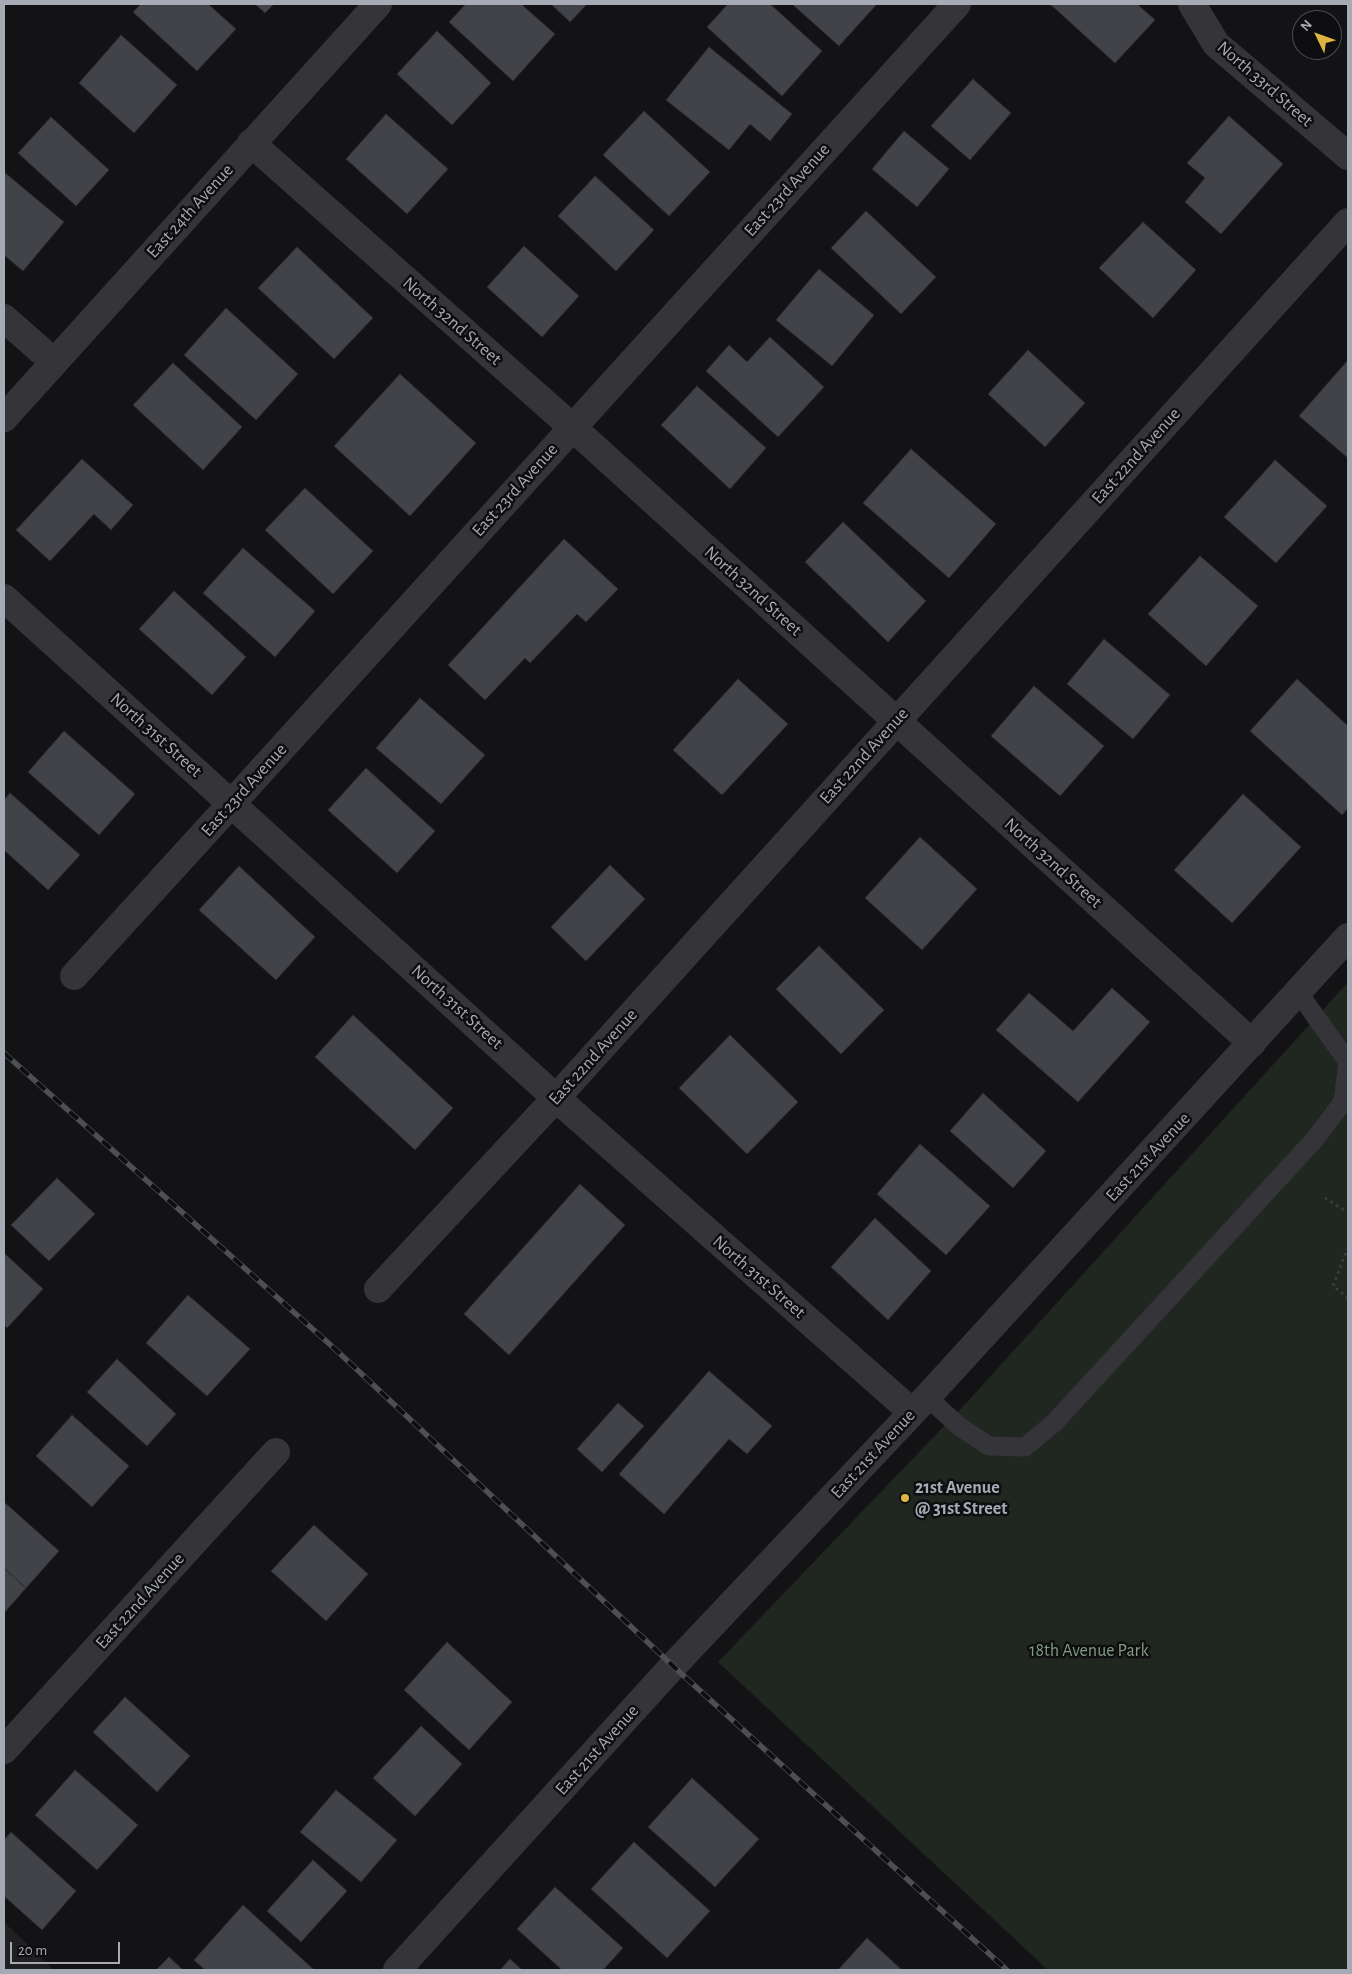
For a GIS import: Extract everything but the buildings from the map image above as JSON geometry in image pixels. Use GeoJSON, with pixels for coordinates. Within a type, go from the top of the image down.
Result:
{"type":"FeatureCollection","features":[{"type":"Feature","properties":{"kind":"street","name":"East 24th Avenue"},"geometry":{"type":"LineString","coordinates":[[4,418],[378,4]]}},
{"type":"Feature","properties":{"kind":"street","name":"East 23rd Avenue"},"geometry":{"type":"LineString","coordinates":[[74,976],[956,4]]}},
{"type":"Feature","properties":{"kind":"street","name":"North 33rd Street"},"geometry":{"type":"LineString","coordinates":[[1192,4],[1216,44],[1348,156]]}},
{"type":"Feature","properties":{"kind":"street","name":"North 32nd Street"},"geometry":{"type":"LineString","coordinates":[[251,143],[572,427],[1252,1044]]}},
{"type":"Feature","properties":{"kind":"street","name":"East 22nd Avenue"},"geometry":{"type":"LineString","coordinates":[[378,1289],[556,1098],[1348,222]]}},
{"type":"Feature","properties":{"kind":"street"},"geometry":{"type":"LineString","coordinates":[[4,318],[54,362]]}},
{"type":"Feature","properties":{"kind":"street","name":"North 31st Street"},"geometry":{"type":"LineString","coordinates":[[4,598],[556,1098],[920,1405]]}},
{"type":"Feature","properties":{"kind":"street","name":"East 21st Avenue"},"geometry":{"type":"LineString","coordinates":[[398,1970],[673,1666],[920,1405],[1348,938]]}},
{"type":"Feature","properties":{"kind":"street","name":"East 22nd Avenue"},"geometry":{"type":"LineString","coordinates":[[4,1750],[276,1452]]}},
{"type":"Feature","properties":{"kind":"lane"},"geometry":{"type":"LineString","coordinates":[[920,1405],[960,1426],[990,1446],[1026,1447],[1054,1423],[1309,1146],[1343,1102],[1348,1062],[1298,992]]}},
{"type":"Feature","properties":{"kind":"path"},"geometry":{"type":"LineString","coordinates":[[1325,1198],[1348,1213]]}},
{"type":"Feature","properties":{"kind":"path"},"geometry":{"type":"LineString","coordinates":[[1348,1247],[1332,1286],[1348,1298]]}},
{"type":"Feature","properties":{"kind":"shaded area"},"geometry":{"type":"Polygon","coordinates":[[[4,1922],[54,1970],[4,1970],[4,1922]]]}},
{"type":"Feature","properties":{"kind":"green space","name":"18th Avenue Park"},"geometry":{"type":"Polygon","coordinates":[[[1348,982],[1348,1970],[1048,1970],[718,1662],[967,1402],[1348,982]]]}},
{"type":"Feature","properties":{"kind":"railway"},"geometry":{"type":"LineString","coordinates":[[4,1053],[335,1349],[673,1666],[1007,1970]]}},
{"type":"Feature","properties":{"kind":"place","name":"21st Avenue @ 31st Street"},"geometry":{"type":"Point","coordinates":[905,1498]}}]}
